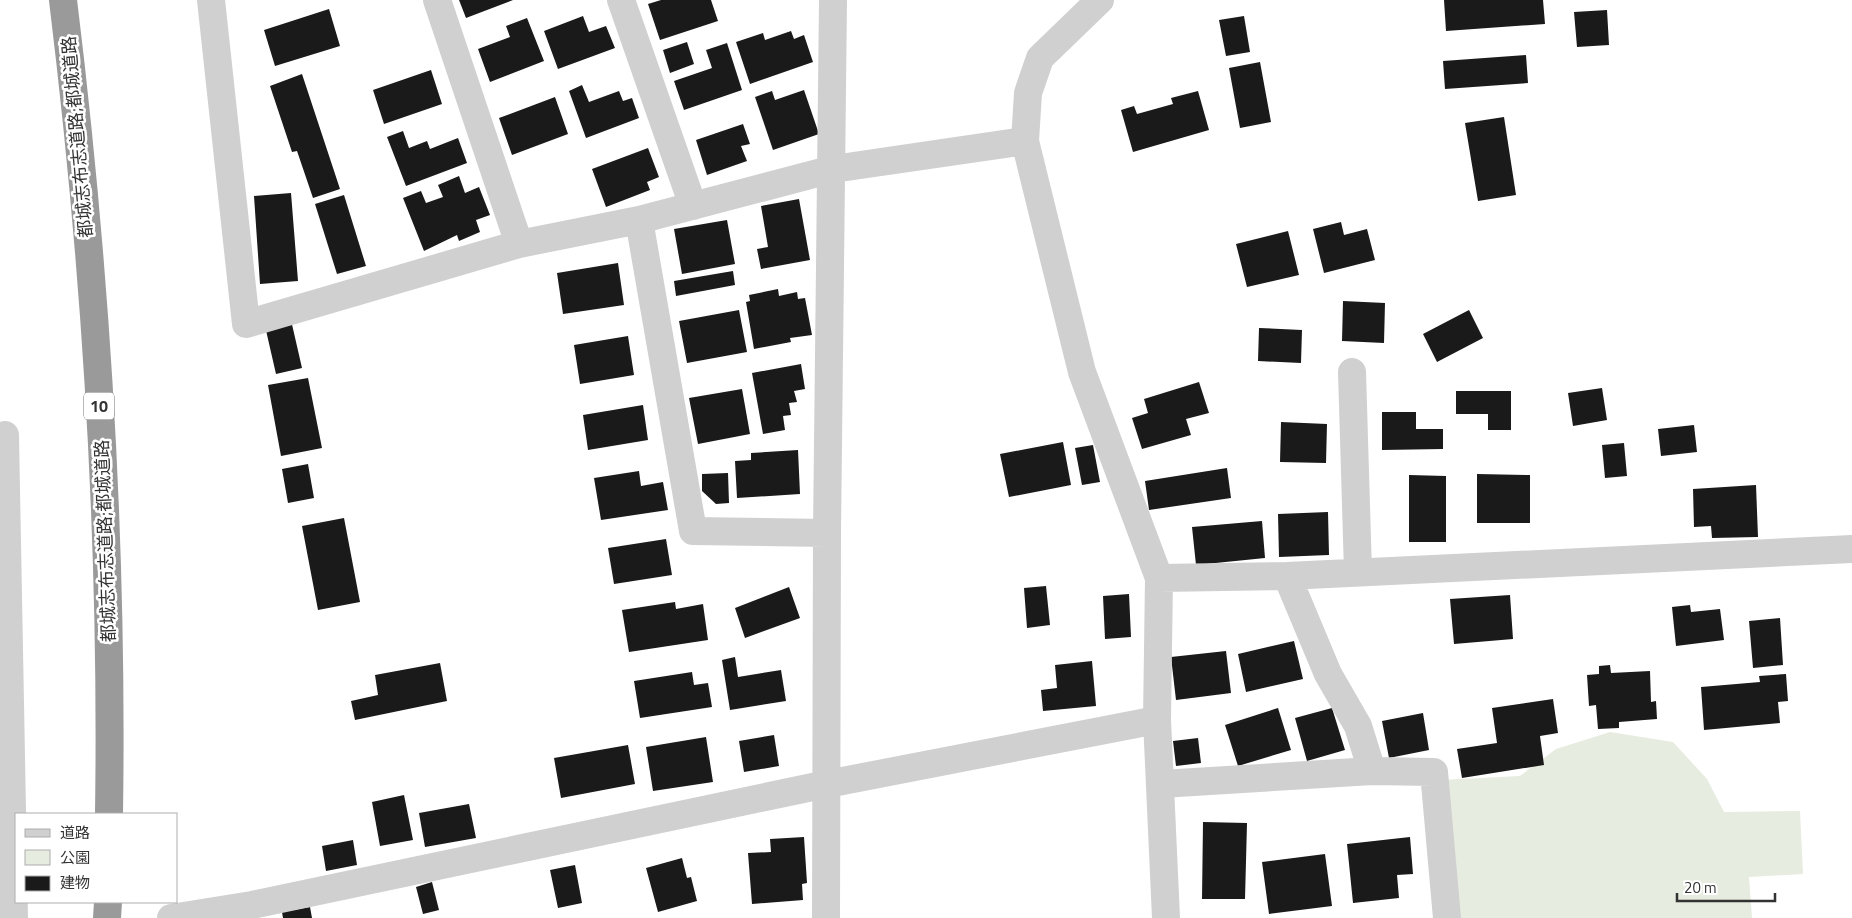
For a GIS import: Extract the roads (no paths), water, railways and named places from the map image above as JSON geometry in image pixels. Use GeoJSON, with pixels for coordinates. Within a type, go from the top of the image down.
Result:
{"type":"FeatureCollection","features":[{"type":"Feature","properties":{"kind":"highway","name":"都城志布志道路;都城道路"},"geometry":{"type":"LineString","coordinates":[[63,0],[98,363],[110,695],[109,813]]}},
{"type":"Feature","properties":{"kind":"highway"},"geometry":{"type":"LineString","coordinates":[[107,918],[108,903]]}},
{"type":"Feature","properties":{"kind":"street"},"geometry":{"type":"LineString","coordinates":[[211,0],[246,324],[519,244],[639,220],[833,169],[1024,141]]}},
{"type":"Feature","properties":{"kind":"street"},"geometry":{"type":"LineString","coordinates":[[437,0],[519,244]]}},
{"type":"Feature","properties":{"kind":"street"},"geometry":{"type":"LineString","coordinates":[[621,0],[693,206]]}},
{"type":"Feature","properties":{"kind":"street"},"geometry":{"type":"LineString","coordinates":[[826,918],[827,533],[833,169],[833,0]]}},
{"type":"Feature","properties":{"kind":"street"},"geometry":{"type":"LineString","coordinates":[[1100,0],[1040,58],[1028,93],[1024,141],[1082,372],[1159,578],[1157,720],[1166,918]]}},
{"type":"Feature","properties":{"kind":"street"},"geometry":{"type":"LineString","coordinates":[[639,220],[693,531],[827,533]]}},
{"type":"Feature","properties":{"kind":"street"},"geometry":{"type":"LineString","coordinates":[[1352,372],[1358,572]]}},
{"type":"Feature","properties":{"kind":"street"},"geometry":{"type":"LineString","coordinates":[[0,439],[5,435],[14,918]]}},
{"type":"Feature","properties":{"kind":"street"},"geometry":{"type":"LineString","coordinates":[[1159,578],[1287,576],[1852,549]]}},
{"type":"Feature","properties":{"kind":"street"},"geometry":{"type":"LineString","coordinates":[[1287,576],[1328,674],[1358,726],[1372,771]]}},
{"type":"Feature","properties":{"kind":"street"},"geometry":{"type":"LineString","coordinates":[[171,918],[267,908],[827,784],[1157,720]]}},
{"type":"Feature","properties":{"kind":"street"},"geometry":{"type":"LineString","coordinates":[[1161,784],[1372,771],[1434,772],[1447,918]]}}]}
